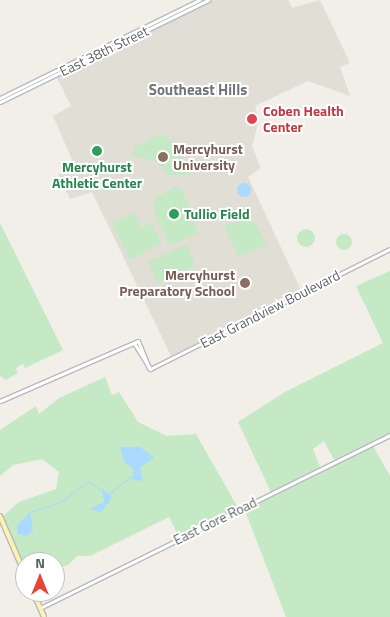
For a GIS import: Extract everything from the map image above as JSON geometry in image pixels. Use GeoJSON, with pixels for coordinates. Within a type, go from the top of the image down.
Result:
{"type":"FeatureCollection","features":[{"type":"Feature","properties":{"kind":"main road"},"geometry":{"type":"LineString","coordinates":[[0,516],[16,552]]}},
{"type":"Feature","properties":{"kind":"main road"},"geometry":{"type":"LineString","coordinates":[[37,602],[44,617]]}},
{"type":"Feature","properties":{"kind":"street","name":"East 38th Street"},"geometry":{"type":"LineString","coordinates":[[0,98],[199,0]]}},
{"type":"Feature","properties":{"kind":"street","name":"East 38th Street"},"geometry":{"type":"LineString","coordinates":[[0,102],[208,0]]}},
{"type":"Feature","properties":{"kind":"street","name":"East Grandview Boulevard"},"geometry":{"type":"LineString","coordinates":[[0,401],[136,342],[149,369],[390,249]]}},
{"type":"Feature","properties":{"kind":"street","name":"East Gore Road"},"geometry":{"type":"LineString","coordinates":[[40,608],[390,435]]}},
{"type":"Feature","properties":{"kind":"shaded area","name":"Mercyhurst University"},"geometry":{"type":"Polygon","coordinates":[[[211,0],[288,0],[292,8],[320,0],[350,63],[340,67],[350,96],[308,81],[255,106],[259,120],[252,146],[261,168],[248,177],[301,290],[171,356],[92,192],[70,199],[58,174],[76,169],[53,116],[71,106],[56,76],[211,0]]]}},
{"type":"Feature","properties":{"kind":"green space"},"geometry":{"type":"Polygon","coordinates":[[[162,134],[176,145],[190,175],[168,175],[158,162],[132,155],[136,146],[162,134]]]}},
{"type":"Feature","properties":{"kind":"green space","name":"Tullio Field"},"geometry":{"type":"Polygon","coordinates":[[[176,186],[182,189],[198,232],[170,246],[156,217],[154,199],[176,186]]]}},
{"type":"Feature","properties":{"kind":"green space"},"geometry":{"type":"Polygon","coordinates":[[[134,212],[142,228],[151,222],[162,243],[130,260],[112,223],[134,212]]]}},
{"type":"Feature","properties":{"kind":"green space"},"geometry":{"type":"Polygon","coordinates":[[[245,219],[255,223],[267,244],[238,257],[224,226],[245,219]]]}},
{"type":"Feature","properties":{"kind":"green space"},"geometry":{"type":"Polygon","coordinates":[[[0,223],[63,350],[25,368],[23,364],[16,368],[18,373],[6,380],[0,376],[0,223]]]}},
{"type":"Feature","properties":{"kind":"green space"},"geometry":{"type":"Polygon","coordinates":[[[306,229],[312,232],[315,238],[312,244],[306,247],[300,244],[297,238],[300,232],[306,229]]]}},
{"type":"Feature","properties":{"kind":"green space"},"geometry":{"type":"Polygon","coordinates":[[[341,234],[347,234],[352,239],[350,248],[341,250],[336,245],[336,239],[341,234]]]}},
{"type":"Feature","properties":{"kind":"green space"},"geometry":{"type":"Polygon","coordinates":[[[187,245],[195,266],[158,283],[148,261],[187,245]]]}},
{"type":"Feature","properties":{"kind":"green space"},"geometry":{"type":"Polygon","coordinates":[[[390,271],[390,433],[334,460],[324,441],[313,449],[320,467],[271,492],[238,422],[285,392],[383,343],[356,286],[390,271]]]}},
{"type":"Feature","properties":{"kind":"green space"},"geometry":{"type":"Polygon","coordinates":[[[105,377],[112,395],[119,392],[138,422],[167,436],[196,434],[238,508],[179,537],[169,517],[90,556],[77,556],[65,566],[65,552],[18,552],[2,517],[19,502],[56,489],[59,472],[42,459],[13,465],[0,476],[0,430],[36,406],[39,414],[59,398],[105,377]]]}},
{"type":"Feature","properties":{"kind":"green space"},"geometry":{"type":"Polygon","coordinates":[[[372,444],[390,476],[390,617],[286,617],[244,508],[372,444]]]}},
{"type":"Feature","properties":{"kind":"water"},"geometry":{"type":"Polygon","coordinates":[[[244,183],[249,185],[251,190],[249,195],[244,197],[239,195],[237,190],[239,185],[244,183]]]}},
{"type":"Feature","properties":{"kind":"water"},"geometry":{"type":"Polygon","coordinates":[[[120,447],[140,447],[154,457],[140,468],[143,481],[131,479],[134,470],[124,461],[120,447]]]}},
{"type":"Feature","properties":{"kind":"water"},"geometry":{"type":"Polygon","coordinates":[[[102,489],[111,495],[111,500],[101,512],[89,509],[104,502],[102,489]]]}},
{"type":"Feature","properties":{"kind":"water"},"geometry":{"type":"Polygon","coordinates":[[[30,512],[33,530],[27,536],[18,534],[17,526],[30,512]]]}},
{"type":"Feature","properties":{"kind":"waterway"},"geometry":{"type":"LineString","coordinates":[[110,493],[130,477]]}},
{"type":"Feature","properties":{"kind":"waterway"},"geometry":{"type":"LineString","coordinates":[[30,512],[61,502],[88,481],[101,490]]}},
{"type":"Feature","properties":{"kind":"place","name":"Coben Health Center"},"geometry":{"type":"Point","coordinates":[252,119]}},
{"type":"Feature","properties":{"kind":"place","name":"Mercyhurst Athletic Center"},"geometry":{"type":"Point","coordinates":[97,151]}},
{"type":"Feature","properties":{"kind":"place","name":"Mercyhurst University"},"geometry":{"type":"Point","coordinates":[163,157]}},
{"type":"Feature","properties":{"kind":"place","name":"Tullio Field"},"geometry":{"type":"Point","coordinates":[174,214]}},
{"type":"Feature","properties":{"kind":"place","name":"Mercyhurst Preparatory School"},"geometry":{"type":"Point","coordinates":[245,283]}},
{"type":"Feature","properties":{"kind":"district","name":"Southeast Hills"},"geometry":{"type":"Point","coordinates":[198,90]}}]}
